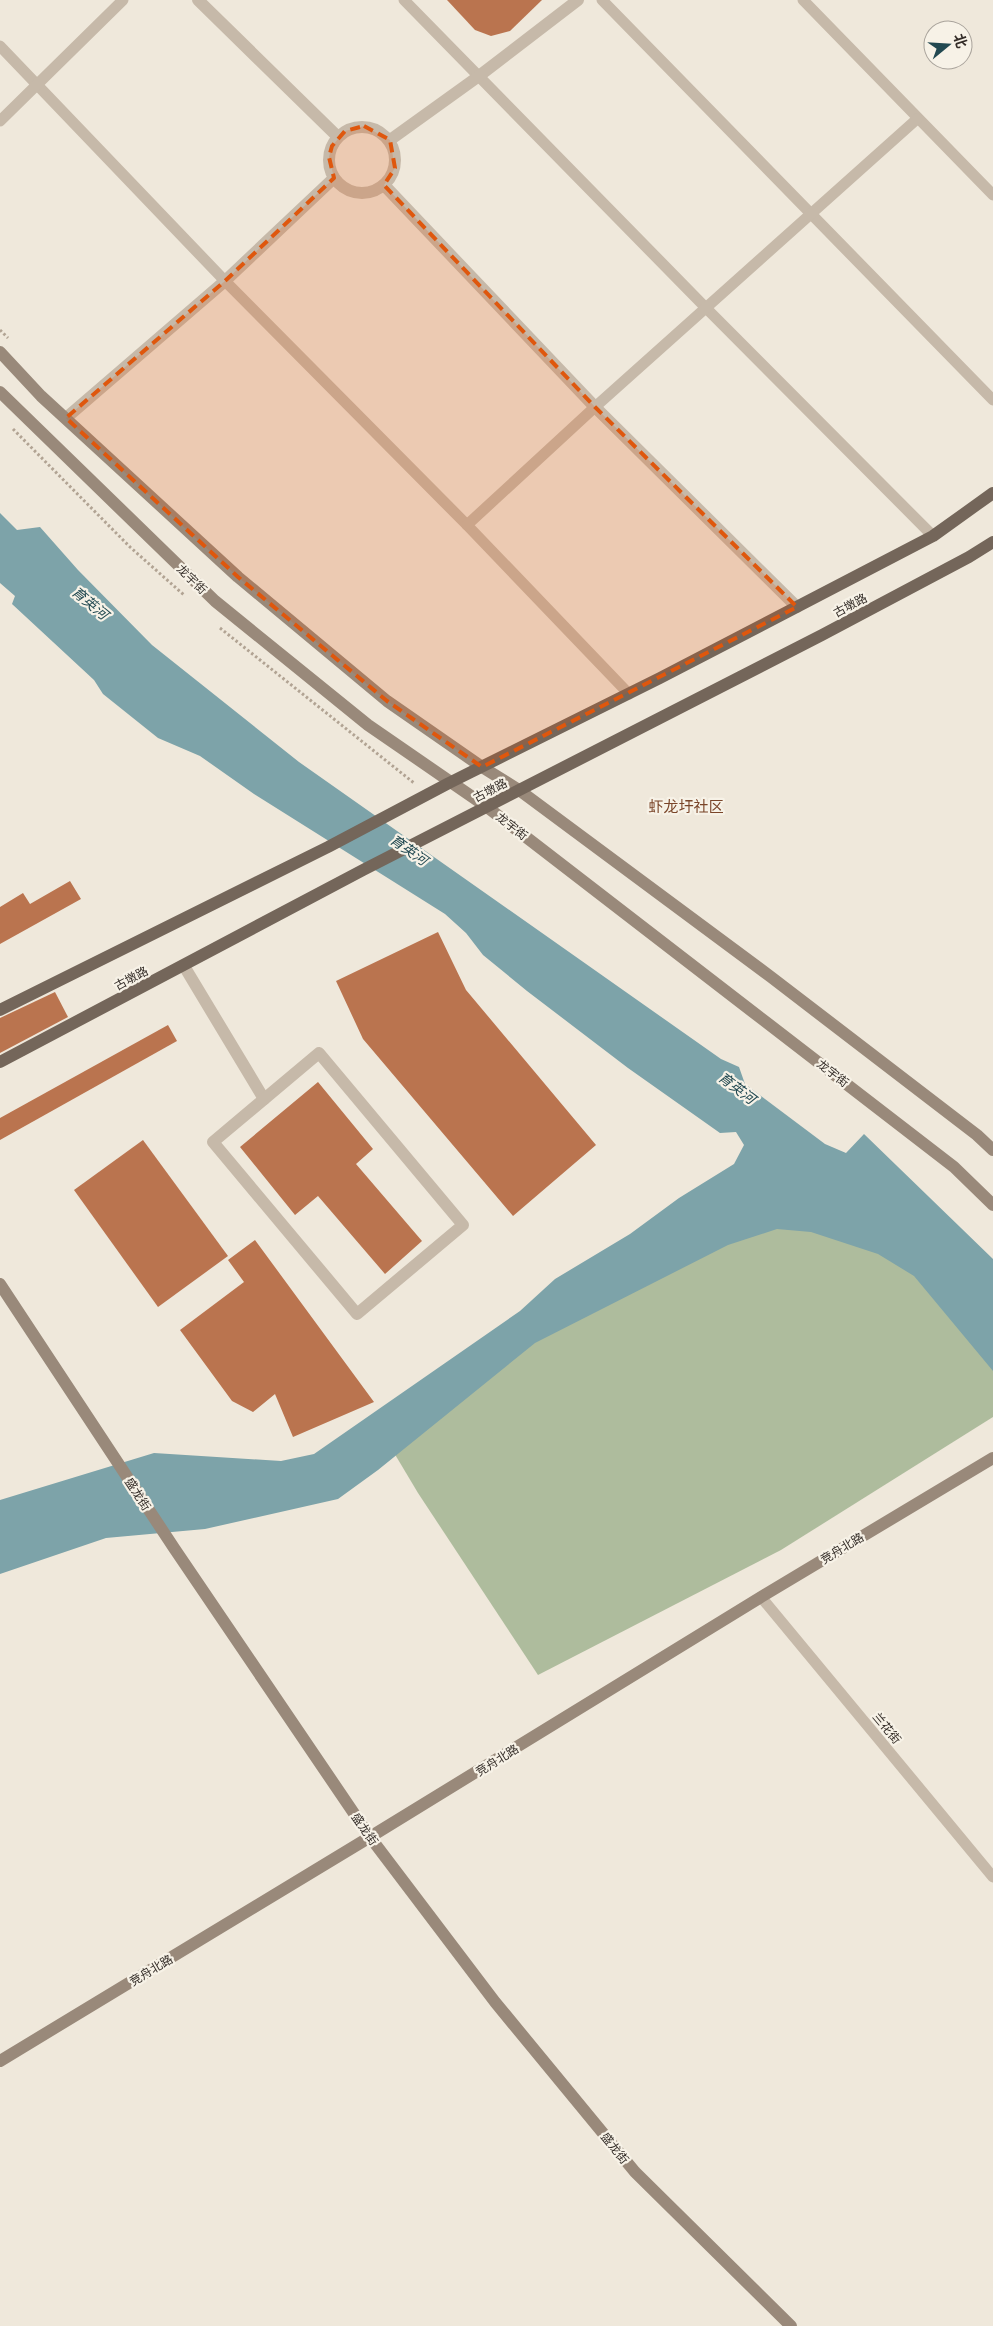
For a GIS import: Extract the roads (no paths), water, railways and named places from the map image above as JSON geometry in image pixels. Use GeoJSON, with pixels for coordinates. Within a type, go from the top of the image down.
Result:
{"type":"FeatureCollection","features":[{"type":"Feature","properties":{"kind":"main road","name":"古墩路"},"geometry":{"type":"LineString","coordinates":[[0,1010],[328,847],[449,782],[629,694],[933,536],[993,493]]}},
{"type":"Feature","properties":{"kind":"main road","name":"古墩路"},"geometry":{"type":"LineString","coordinates":[[0,1062],[363,870],[427,839],[970,558],[993,542]]}},
{"type":"Feature","properties":{"kind":"street"},"geometry":{"type":"LineString","coordinates":[[198,0],[338,137]]}},
{"type":"Feature","properties":{"kind":"street"},"geometry":{"type":"LineString","coordinates":[[390,140],[479,76],[578,0]]}},
{"type":"Feature","properties":{"kind":"street"},"geometry":{"type":"LineString","coordinates":[[364,126],[383,133],[390,140],[396,158],[395,168],[384,185],[375,191],[363,193],[347,189],[334,178],[330,168],[329,157],[332,146],[338,137],[345,130],[364,126]]}},
{"type":"Feature","properties":{"kind":"street"},"geometry":{"type":"LineString","coordinates":[[66,418],[225,281],[334,178]]}},
{"type":"Feature","properties":{"kind":"street"},"geometry":{"type":"LineString","coordinates":[[384,185],[595,407],[796,607]]}},
{"type":"Feature","properties":{"kind":"street"},"geometry":{"type":"LineString","coordinates":[[0,352],[66,418],[246,583],[387,701],[482,767],[519,790],[771,976],[977,1135],[993,1150]]}},
{"type":"Feature","properties":{"kind":"street","name":"龙宇街"},"geometry":{"type":"LineString","coordinates":[[0,392],[215,601],[368,725],[487,807],[954,1166],[993,1205]]}},
{"type":"Feature","properties":{"kind":"street"},"geometry":{"type":"LineString","coordinates":[[184,966],[264,1100]]}},
{"type":"Feature","properties":{"kind":"street"},"geometry":{"type":"LineString","coordinates":[[319,1053],[463,1225],[357,1314],[213,1142],[264,1100],[319,1053]]}},
{"type":"Feature","properties":{"kind":"street","name":"盛龙街"},"geometry":{"type":"LineString","coordinates":[[0,1284],[174,1548],[370,1838],[495,2002],[635,2172],[791,2326]]}},
{"type":"Feature","properties":{"kind":"street","name":"竞舟北路"},"geometry":{"type":"LineString","coordinates":[[0,2061],[370,1838],[760,1597],[993,1458]]}},
{"type":"Feature","properties":{"kind":"lane"},"geometry":{"type":"LineString","coordinates":[[0,121],[123,0]]}},
{"type":"Feature","properties":{"kind":"lane"},"geometry":{"type":"LineString","coordinates":[[404,0],[933,536]]}},
{"type":"Feature","properties":{"kind":"lane"},"geometry":{"type":"LineString","coordinates":[[602,0],[993,400]]}},
{"type":"Feature","properties":{"kind":"lane"},"geometry":{"type":"LineString","coordinates":[[803,0],[993,195]]}},
{"type":"Feature","properties":{"kind":"lane"},"geometry":{"type":"LineString","coordinates":[[0,46],[225,281],[467,524],[629,694]]}},
{"type":"Feature","properties":{"kind":"lane"},"geometry":{"type":"LineString","coordinates":[[467,524],[595,407],[918,119]]}},
{"type":"Feature","properties":{"kind":"lane","name":"兰花街"},"geometry":{"type":"LineString","coordinates":[[760,1597],[993,1877]]}},
{"type":"Feature","properties":{"kind":"water","name":"育英河"},"geometry":{"type":"Polygon","coordinates":[[[0,513],[17,530],[40,527],[78,570],[152,645],[299,762],[721,1059],[739,1067],[745,1084],[825,1144],[846,1153],[864,1134],[993,1259],[993,1371],[914,1276],[878,1254],[811,1232],[777,1229],[728,1245],[535,1343],[378,1470],[338,1499],[205,1529],[106,1538],[0,1574],[0,1500],[154,1453],[281,1461],[314,1454],[520,1311],[555,1279],[630,1234],[679,1198],[734,1164],[744,1145],[736,1132],[720,1133],[628,1068],[527,991],[483,955],[466,933],[445,914],[254,794],[200,756],[158,738],[103,694],[94,680],[12,604],[15,596],[0,583],[0,513]]]}},
{"type":"Feature","properties":{"kind":"district","name":"虾龙圩社区"},"geometry":{"type":"Point","coordinates":[686,806]}}]}
